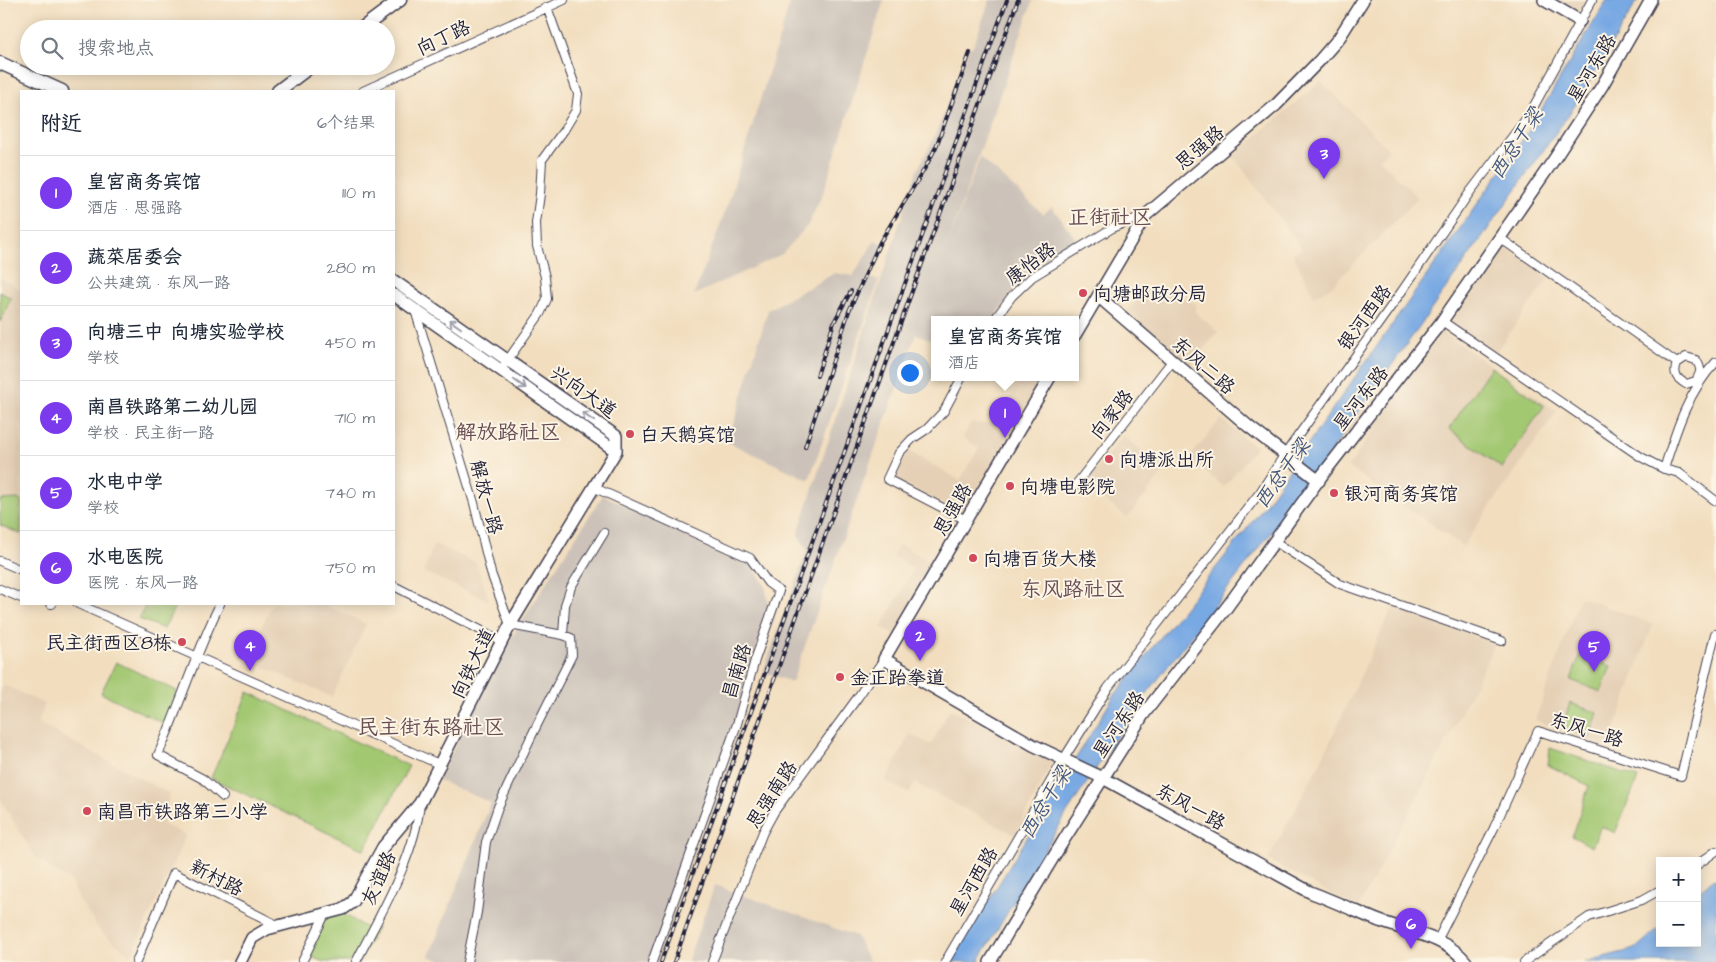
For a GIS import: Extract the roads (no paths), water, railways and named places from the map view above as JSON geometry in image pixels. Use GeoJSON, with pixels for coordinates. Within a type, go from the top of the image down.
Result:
{"type":"FeatureCollection","features":[{"type":"Feature","properties":{"kind":"main road"},"geometry":{"type":"LineString","coordinates":[[373,20],[400,0]]}},
{"type":"Feature","properties":{"kind":"main road"},"geometry":{"type":"LineString","coordinates":[[0,63],[20,72]]}},
{"type":"Feature","properties":{"kind":"main road"},"geometry":{"type":"LineString","coordinates":[[27,75],[60,90]]}},
{"type":"Feature","properties":{"kind":"main road"},"geometry":{"type":"LineString","coordinates":[[279,90],[300,75]]}},
{"type":"Feature","properties":{"kind":"street","name":"向丁路"},"geometry":{"type":"LineString","coordinates":[[365,90],[564,0]]}},
{"type":"Feature","properties":{"kind":"street","name":"思强路"},"geometry":{"type":"LineString","coordinates":[[1079,328],[1146,214],[1276,105],[1339,38],[1363,0]]}},
{"type":"Feature","properties":{"kind":"street"},"geometry":{"type":"LineString","coordinates":[[1544,0],[1580,21]]}},
{"type":"Feature","properties":{"kind":"street","name":"银河西路"},"geometry":{"type":"LineString","coordinates":[[1144,641],[1287,457],[1470,192],[1529,115],[1592,0]]}},
{"type":"Feature","properties":{"kind":"street","name":"星河东路"},"geometry":{"type":"LineString","coordinates":[[990,962],[1098,776],[1143,714],[1227,607],[1317,479],[1442,321],[1553,161],[1602,86],[1651,0]]}},
{"type":"Feature","properties":{"kind":"street"},"geometry":{"type":"LineString","coordinates":[[500,370],[540,314],[547,299],[545,277],[536,246],[536,223],[542,160],[576,110],[578,94],[547,7]]}},
{"type":"Feature","properties":{"kind":"street","name":"康怡路"},"geometry":{"type":"LineString","coordinates":[[997,316],[1012,296],[1032,277],[1114,227],[1146,214]]}},
{"type":"Feature","properties":{"kind":"street"},"geometry":{"type":"LineString","coordinates":[[1500,238],[1676,362]]}},
{"type":"Feature","properties":{"kind":"street","name":"兴向大道"},"geometry":{"type":"LineString","coordinates":[[395,282],[616,436],[616,451]]}},
{"type":"Feature","properties":{"kind":"street","name":"解放一路"},"geometry":{"type":"LineString","coordinates":[[410,292],[474,503],[491,573],[510,624]]}},
{"type":"Feature","properties":{"kind":"street","name":"东风二路"},"geometry":{"type":"LineString","coordinates":[[1098,296],[1172,361],[1287,457],[1317,479]]}},
{"type":"Feature","properties":{"kind":"street","name":"兴向大道"},"geometry":{"type":"LineString","coordinates":[[395,297],[616,451]]}},
{"type":"Feature","properties":{"kind":"street"},"geometry":{"type":"LineString","coordinates":[[1442,321],[1641,457],[1664,469],[1678,473],[1716,501]]}},
{"type":"Feature","properties":{"kind":"street","name":"向家路"},"geometry":{"type":"LineString","coordinates":[[1074,487],[1172,361]]}},
{"type":"Feature","properties":{"kind":"street"},"geometry":{"type":"LineString","coordinates":[[1664,469],[1675,435],[1691,397],[1716,362]]}},
{"type":"Feature","properties":{"kind":"street"},"geometry":{"type":"LineString","coordinates":[[960,381],[944,411],[899,453],[887,479],[966,520]]}},
{"type":"Feature","properties":{"kind":"street","name":"思强路"},"geometry":{"type":"LineString","coordinates":[[884,659],[1048,381]]}},
{"type":"Feature","properties":{"kind":"street","name":"向铁大道"},"geometry":{"type":"LineString","coordinates":[[240,962],[252,938],[267,929],[343,909],[353,902],[382,847],[420,803],[441,765],[510,624],[616,451]]}},
{"type":"Feature","properties":{"kind":"street","name":"昌南路"},"geometry":{"type":"LineString","coordinates":[[595,488],[750,558],[768,583],[779,591],[755,660],[737,724],[652,962]]}},
{"type":"Feature","properties":{"kind":"street"},"geometry":{"type":"LineString","coordinates":[[563,634],[565,605],[571,587],[604,533]]}},
{"type":"Feature","properties":{"kind":"street"},"geometry":{"type":"LineString","coordinates":[[1274,541],[1340,584],[1502,641]]}},
{"type":"Feature","properties":{"kind":"street"},"geometry":{"type":"LineString","coordinates":[[0,561],[20,570]]}},
{"type":"Feature","properties":{"kind":"street"},"geometry":{"type":"LineString","coordinates":[[395,586],[502,640]]}},
{"type":"Feature","properties":{"kind":"street"},"geometry":{"type":"LineString","coordinates":[[0,589],[20,598]]}},
{"type":"Feature","properties":{"kind":"street"},"geometry":{"type":"LineString","coordinates":[[80,605],[441,765]]}},
{"type":"Feature","properties":{"kind":"street"},"geometry":{"type":"LineString","coordinates":[[220,605],[197,656],[158,755],[203,779],[223,797]]}},
{"type":"Feature","properties":{"kind":"street"},"geometry":{"type":"LineString","coordinates":[[467,962],[477,912],[486,842],[498,807],[572,654],[571,638],[563,634],[510,624]]}},
{"type":"Feature","properties":{"kind":"street","name":"东风一路"},"geometry":{"type":"LineString","coordinates":[[1437,941],[1494,828],[1538,731],[1681,776],[1715,634]]}},
{"type":"Feature","properties":{"kind":"street","name":"星河西路"},"geometry":{"type":"LineString","coordinates":[[944,962],[1063,760],[1108,688],[1144,641]]}},
{"type":"Feature","properties":{"kind":"street"},"geometry":{"type":"LineString","coordinates":[[884,659],[1063,760]]}},
{"type":"Feature","properties":{"kind":"street","name":"思强南路"},"geometry":{"type":"LineString","coordinates":[[712,962],[763,832],[774,812],[884,659]]}},
{"type":"Feature","properties":{"kind":"street","name":"东风一路"},"geometry":{"type":"LineString","coordinates":[[1063,760],[1075,763],[1310,892],[1338,902],[1372,918],[1437,941],[1460,955],[1466,962]]}},
{"type":"Feature","properties":{"kind":"street","name":"友谊路"},"geometry":{"type":"LineString","coordinates":[[356,962],[406,859],[418,822],[420,803]]}},
{"type":"Feature","properties":{"kind":"street"},"geometry":{"type":"LineString","coordinates":[[1701,862],[1716,851]]}},
{"type":"Feature","properties":{"kind":"street","name":"新村路"},"geometry":{"type":"LineString","coordinates":[[136,962],[174,873],[279,926]]}},
{"type":"Feature","properties":{"kind":"street"},"geometry":{"type":"LineString","coordinates":[[1524,962],[1589,917],[1642,900],[1656,892]]}},
{"type":"Feature","properties":{"kind":"street"},"geometry":{"type":"LineString","coordinates":[[302,962],[325,914]]}},
{"type":"Feature","properties":{"kind":"water"},"geometry":{"type":"Polygon","coordinates":[[[1607,0],[1638,0],[1574,107],[1301,494],[1135,709],[1065,816],[978,962],[951,962],[1114,696],[1257,516],[1528,132],[1607,0]]]}},
{"type":"Feature","properties":{"kind":"water"},"geometry":{"type":"Polygon","coordinates":[[[1716,879],[1716,962],[1584,962],[1635,949],[1656,931],[1656,947],[1701,947],[1701,890],[1716,879]]]}},
{"type":"Feature","properties":{"kind":"railway"},"geometry":{"type":"LineString","coordinates":[[661,962],[1007,0]]}},
{"type":"Feature","properties":{"kind":"railway"},"geometry":{"type":"LineString","coordinates":[[674,962],[911,294],[1018,0]]}},
{"type":"Feature","properties":{"kind":"railway"},"geometry":{"type":"LineString","coordinates":[[805,447],[849,311],[880,242],[936,147],[970,53]]}},
{"type":"Feature","properties":{"kind":"railway"},"geometry":{"type":"LineString","coordinates":[[817,376],[834,322],[851,291]]}},
{"type":"Feature","properties":{"kind":"place","name":"向塘三中 向塘实验学校"},"geometry":{"type":"Point","coordinates":[1324,179]}},
{"type":"Feature","properties":{"kind":"place","name":"向塘邮政分局"},"geometry":{"type":"Point","coordinates":[1083,293]}},
{"type":"Feature","properties":{"kind":"place","name":"白天鹅宾馆"},"geometry":{"type":"Point","coordinates":[630,434]}},
{"type":"Feature","properties":{"kind":"place","name":"皇宫商务宾馆"},"geometry":{"type":"Point","coordinates":[1005,438]}},
{"type":"Feature","properties":{"kind":"place","name":"向塘派出所"},"geometry":{"type":"Point","coordinates":[1109,459]}},
{"type":"Feature","properties":{"kind":"place","name":"向塘电影院"},"geometry":{"type":"Point","coordinates":[1010,486]}},
{"type":"Feature","properties":{"kind":"place","name":"银河商务宾馆"},"geometry":{"type":"Point","coordinates":[1334,493]}},
{"type":"Feature","properties":{"kind":"place","name":"向塘百货大楼"},"geometry":{"type":"Point","coordinates":[973,558]}},
{"type":"Feature","properties":{"kind":"place","name":"民主街西区8栋"},"geometry":{"type":"Point","coordinates":[182,642]}},
{"type":"Feature","properties":{"kind":"place","name":"蔬菜居委会"},"geometry":{"type":"Point","coordinates":[920,661]}},
{"type":"Feature","properties":{"kind":"place","name":"南昌铁路第二幼儿园"},"geometry":{"type":"Point","coordinates":[250,671]}},
{"type":"Feature","properties":{"kind":"place","name":"水电中学"},"geometry":{"type":"Point","coordinates":[1594,672]}},
{"type":"Feature","properties":{"kind":"place","name":"金正跆拳道"},"geometry":{"type":"Point","coordinates":[840,677]}},
{"type":"Feature","properties":{"kind":"place","name":"南昌市铁路第三小学"},"geometry":{"type":"Point","coordinates":[87,811]}},
{"type":"Feature","properties":{"kind":"place","name":"水电医院"},"geometry":{"type":"Point","coordinates":[1411,949]}},
{"type":"Feature","properties":{"kind":"district","name":"正街社区"},"geometry":{"type":"Point","coordinates":[1110,217]}},
{"type":"Feature","properties":{"kind":"district","name":"解放路社区"},"geometry":{"type":"Point","coordinates":[508,432]}},
{"type":"Feature","properties":{"kind":"district","name":"东风路社区"},"geometry":{"type":"Point","coordinates":[1073,589]}},
{"type":"Feature","properties":{"kind":"district","name":"民主街东路社区"},"geometry":{"type":"Point","coordinates":[431,727]}},
{"type":"Feature","properties":{"kind":"water label","name":"西总干梁"},"geometry":{"type":"Point","coordinates":[1516,143]}},
{"type":"Feature","properties":{"kind":"water label","name":"西总干梁"},"geometry":{"type":"Point","coordinates":[1282,473]}},
{"type":"Feature","properties":{"kind":"water label","name":"西总干梁"},"geometry":{"type":"Point","coordinates":[1045,802]}}]}
